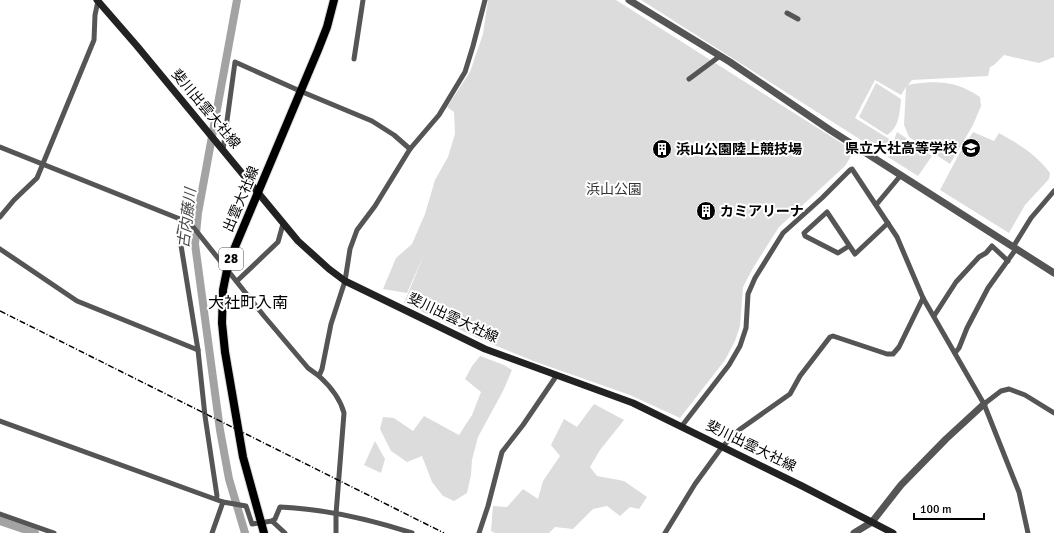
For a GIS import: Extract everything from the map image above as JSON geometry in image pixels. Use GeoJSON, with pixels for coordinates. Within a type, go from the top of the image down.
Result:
{"type":"FeatureCollection","features":[{"type":"Feature","properties":{"kind":"main road","name":"斐川出雲大社線"},"geometry":{"type":"LineString","coordinates":[[97,0],[208,131],[283,224],[310,254],[345,280],[485,349],[633,403],[893,533]]}},
{"type":"Feature","properties":{"kind":"main road","name":"出雲大社線"},"geometry":{"type":"LineString","coordinates":[[264,533],[243,457],[225,352],[222,323],[223,290],[235,247],[327,27],[334,0]]}},
{"type":"Feature","properties":{"kind":"street"},"geometry":{"type":"LineString","coordinates":[[0,217],[14,200],[37,178],[41,164],[94,40],[97,0]]}},
{"type":"Feature","properties":{"kind":"street"},"geometry":{"type":"LineString","coordinates":[[354,60],[363,0]]}},
{"type":"Feature","properties":{"kind":"street"},"geometry":{"type":"LineString","coordinates":[[319,376],[322,369],[331,324],[345,280],[350,248],[357,230],[382,195],[410,149],[439,115],[465,72],[485,0]]}},
{"type":"Feature","properties":{"kind":"street"},"geometry":{"type":"LineString","coordinates":[[630,0],[720,56],[830,130],[1054,273]]}},
{"type":"Feature","properties":{"kind":"street"},"geometry":{"type":"LineString","coordinates":[[787,13],[798,19]]}},
{"type":"Feature","properties":{"kind":"street"},"geometry":{"type":"LineString","coordinates":[[689,79],[720,56]]}},
{"type":"Feature","properties":{"kind":"street"},"geometry":{"type":"LineString","coordinates":[[222,148],[235,62],[372,121],[394,135],[410,149]]}},
{"type":"Feature","properties":{"kind":"street"},"geometry":{"type":"LineString","coordinates":[[0,147],[190,223],[264,316],[308,368],[327,384],[342,404],[344,413],[336,514],[336,533]]}},
{"type":"Feature","properties":{"kind":"street"},"geometry":{"type":"LineString","coordinates":[[681,427],[729,365],[740,346],[746,328],[748,294],[755,278],[783,233],[852,169],[897,237],[924,298],[984,404],[1019,492],[1028,533]]}},
{"type":"Feature","properties":{"kind":"street"},"geometry":{"type":"LineString","coordinates":[[876,205],[901,175]]}},
{"type":"Feature","properties":{"kind":"street"},"geometry":{"type":"LineString","coordinates":[[955,353],[959,348],[967,328],[988,288],[1008,261],[1031,218],[1054,191]]}},
{"type":"Feature","properties":{"kind":"street"},"geometry":{"type":"LineString","coordinates":[[849,246],[838,253],[805,236],[804,233],[828,212],[855,254],[888,223]]}},
{"type":"Feature","properties":{"kind":"street"},"geometry":{"type":"LineString","coordinates":[[185,221],[179,233],[198,350],[205,416],[217,496],[216,499]]}},
{"type":"Feature","properties":{"kind":"street"},"geometry":{"type":"LineString","coordinates":[[237,281],[278,242],[283,224]]}},
{"type":"Feature","properties":{"kind":"street"},"geometry":{"type":"LineString","coordinates":[[934,316],[956,282],[979,257],[986,254],[992,246],[1008,261]]}},
{"type":"Feature","properties":{"kind":"street"},"geometry":{"type":"LineString","coordinates":[[0,249],[77,301],[198,350]]}},
{"type":"Feature","properties":{"kind":"street"},"geometry":{"type":"LineString","coordinates":[[665,533],[695,484],[722,447],[740,430],[790,394],[800,376],[830,338],[833,336],[887,354],[893,354],[924,298]]}},
{"type":"Feature","properties":{"kind":"street"},"geometry":{"type":"LineString","coordinates":[[480,533],[502,452],[523,425],[557,375]]}},
{"type":"Feature","properties":{"kind":"street"},"geometry":{"type":"LineString","coordinates":[[854,533],[872,522],[901,485],[946,438],[1001,391],[1008,389],[1025,395],[1054,412]]}},
{"type":"Feature","properties":{"kind":"street"},"geometry":{"type":"LineString","coordinates":[[0,421],[226,503],[246,506],[252,524],[272,521],[275,519],[280,507],[299,508],[349,516],[384,524],[412,533]]}},
{"type":"Feature","properties":{"kind":"street"},"geometry":{"type":"LineString","coordinates":[[212,533],[226,503]]}},
{"type":"Feature","properties":{"kind":"street"},"geometry":{"type":"LineString","coordinates":[[0,514],[54,533]]}},
{"type":"Feature","properties":{"kind":"street"},"geometry":{"type":"LineString","coordinates":[[272,521],[285,533]]}},
{"type":"Feature","properties":{"kind":"green space","name":"浜山公園"},"geometry":{"type":"Polygon","coordinates":[[[488,0],[616,0],[854,151],[845,166],[779,227],[753,268],[743,287],[740,326],[735,341],[725,360],[680,418],[630,395],[536,362],[484,341],[404,303],[426,250],[407,293],[383,289],[396,258],[412,244],[425,214],[435,180],[448,157],[455,134],[454,112],[447,107],[470,72],[483,34],[488,0]]]}},
{"type":"Feature","properties":{"kind":"green space"},"geometry":{"type":"Polygon","coordinates":[[[641,0],[1054,0],[1054,57],[1039,63],[1004,55],[990,67],[988,76],[912,80],[908,85],[937,82],[946,83],[963,88],[980,97],[981,106],[973,125],[950,164],[909,137],[904,125],[906,87],[901,95],[875,80],[855,118],[891,140],[883,154],[641,0]]]}},
{"type":"Feature","properties":{"kind":"green space"},"geometry":{"type":"Polygon","coordinates":[[[876,83],[901,99],[896,124],[887,135],[859,117],[876,83]]]}},
{"type":"Feature","properties":{"kind":"green space"},"geometry":{"type":"Polygon","coordinates":[[[897,132],[932,156],[918,176],[888,157],[897,132]]]}},
{"type":"Feature","properties":{"kind":"green space"},"geometry":{"type":"Polygon","coordinates":[[[973,132],[994,141],[999,133],[1033,155],[1050,173],[1049,179],[1025,205],[1009,233],[940,190],[959,154],[973,132]]]}},
{"type":"Feature","properties":{"kind":"green space"},"geometry":{"type":"Polygon","coordinates":[[[480,356],[504,365],[512,370],[503,391],[478,437],[472,460],[471,475],[467,493],[454,501],[443,496],[432,482],[422,456],[407,462],[391,451],[380,429],[383,417],[394,418],[413,431],[424,416],[459,435],[472,415],[481,392],[465,379],[472,366],[480,356]]]}},
{"type":"Feature","properties":{"kind":"green space"},"geometry":{"type":"Polygon","coordinates":[[[594,404],[624,420],[600,450],[590,467],[597,476],[624,481],[647,497],[639,509],[630,507],[620,516],[607,506],[593,509],[573,529],[555,527],[549,533],[495,533],[491,531],[493,506],[507,507],[523,489],[538,499],[543,481],[560,456],[551,445],[564,419],[577,427],[594,404]]]}},
{"type":"Feature","properties":{"kind":"green space"},"geometry":{"type":"Polygon","coordinates":[[[375,441],[385,459],[381,473],[364,465],[375,441]]]}},
{"type":"Feature","properties":{"kind":"waterway","name":"古内藤川"},"geometry":{"type":"LineString","coordinates":[[237,0],[198,213],[195,244],[220,430],[229,479],[245,533]]}},
{"type":"Feature","properties":{"kind":"waterway"},"geometry":{"type":"LineString","coordinates":[[0,521],[35,533]]}},
{"type":"Feature","properties":{"kind":"railway"},"geometry":{"type":"LineString","coordinates":[[0,311],[444,533]]}},
{"type":"Feature","properties":{"kind":"place","name":"県立大社高等学校"},"geometry":{"type":"Point","coordinates":[971,148]}},
{"type":"Feature","properties":{"kind":"place","name":"浜山公園陸上競技場"},"geometry":{"type":"Point","coordinates":[662,149]}},
{"type":"Feature","properties":{"kind":"place","name":"カミアリーナ"},"geometry":{"type":"Point","coordinates":[706,211]}},
{"type":"Feature","properties":{"kind":"district","name":"大社町入南"},"geometry":{"type":"Point","coordinates":[248,303]}}]}
